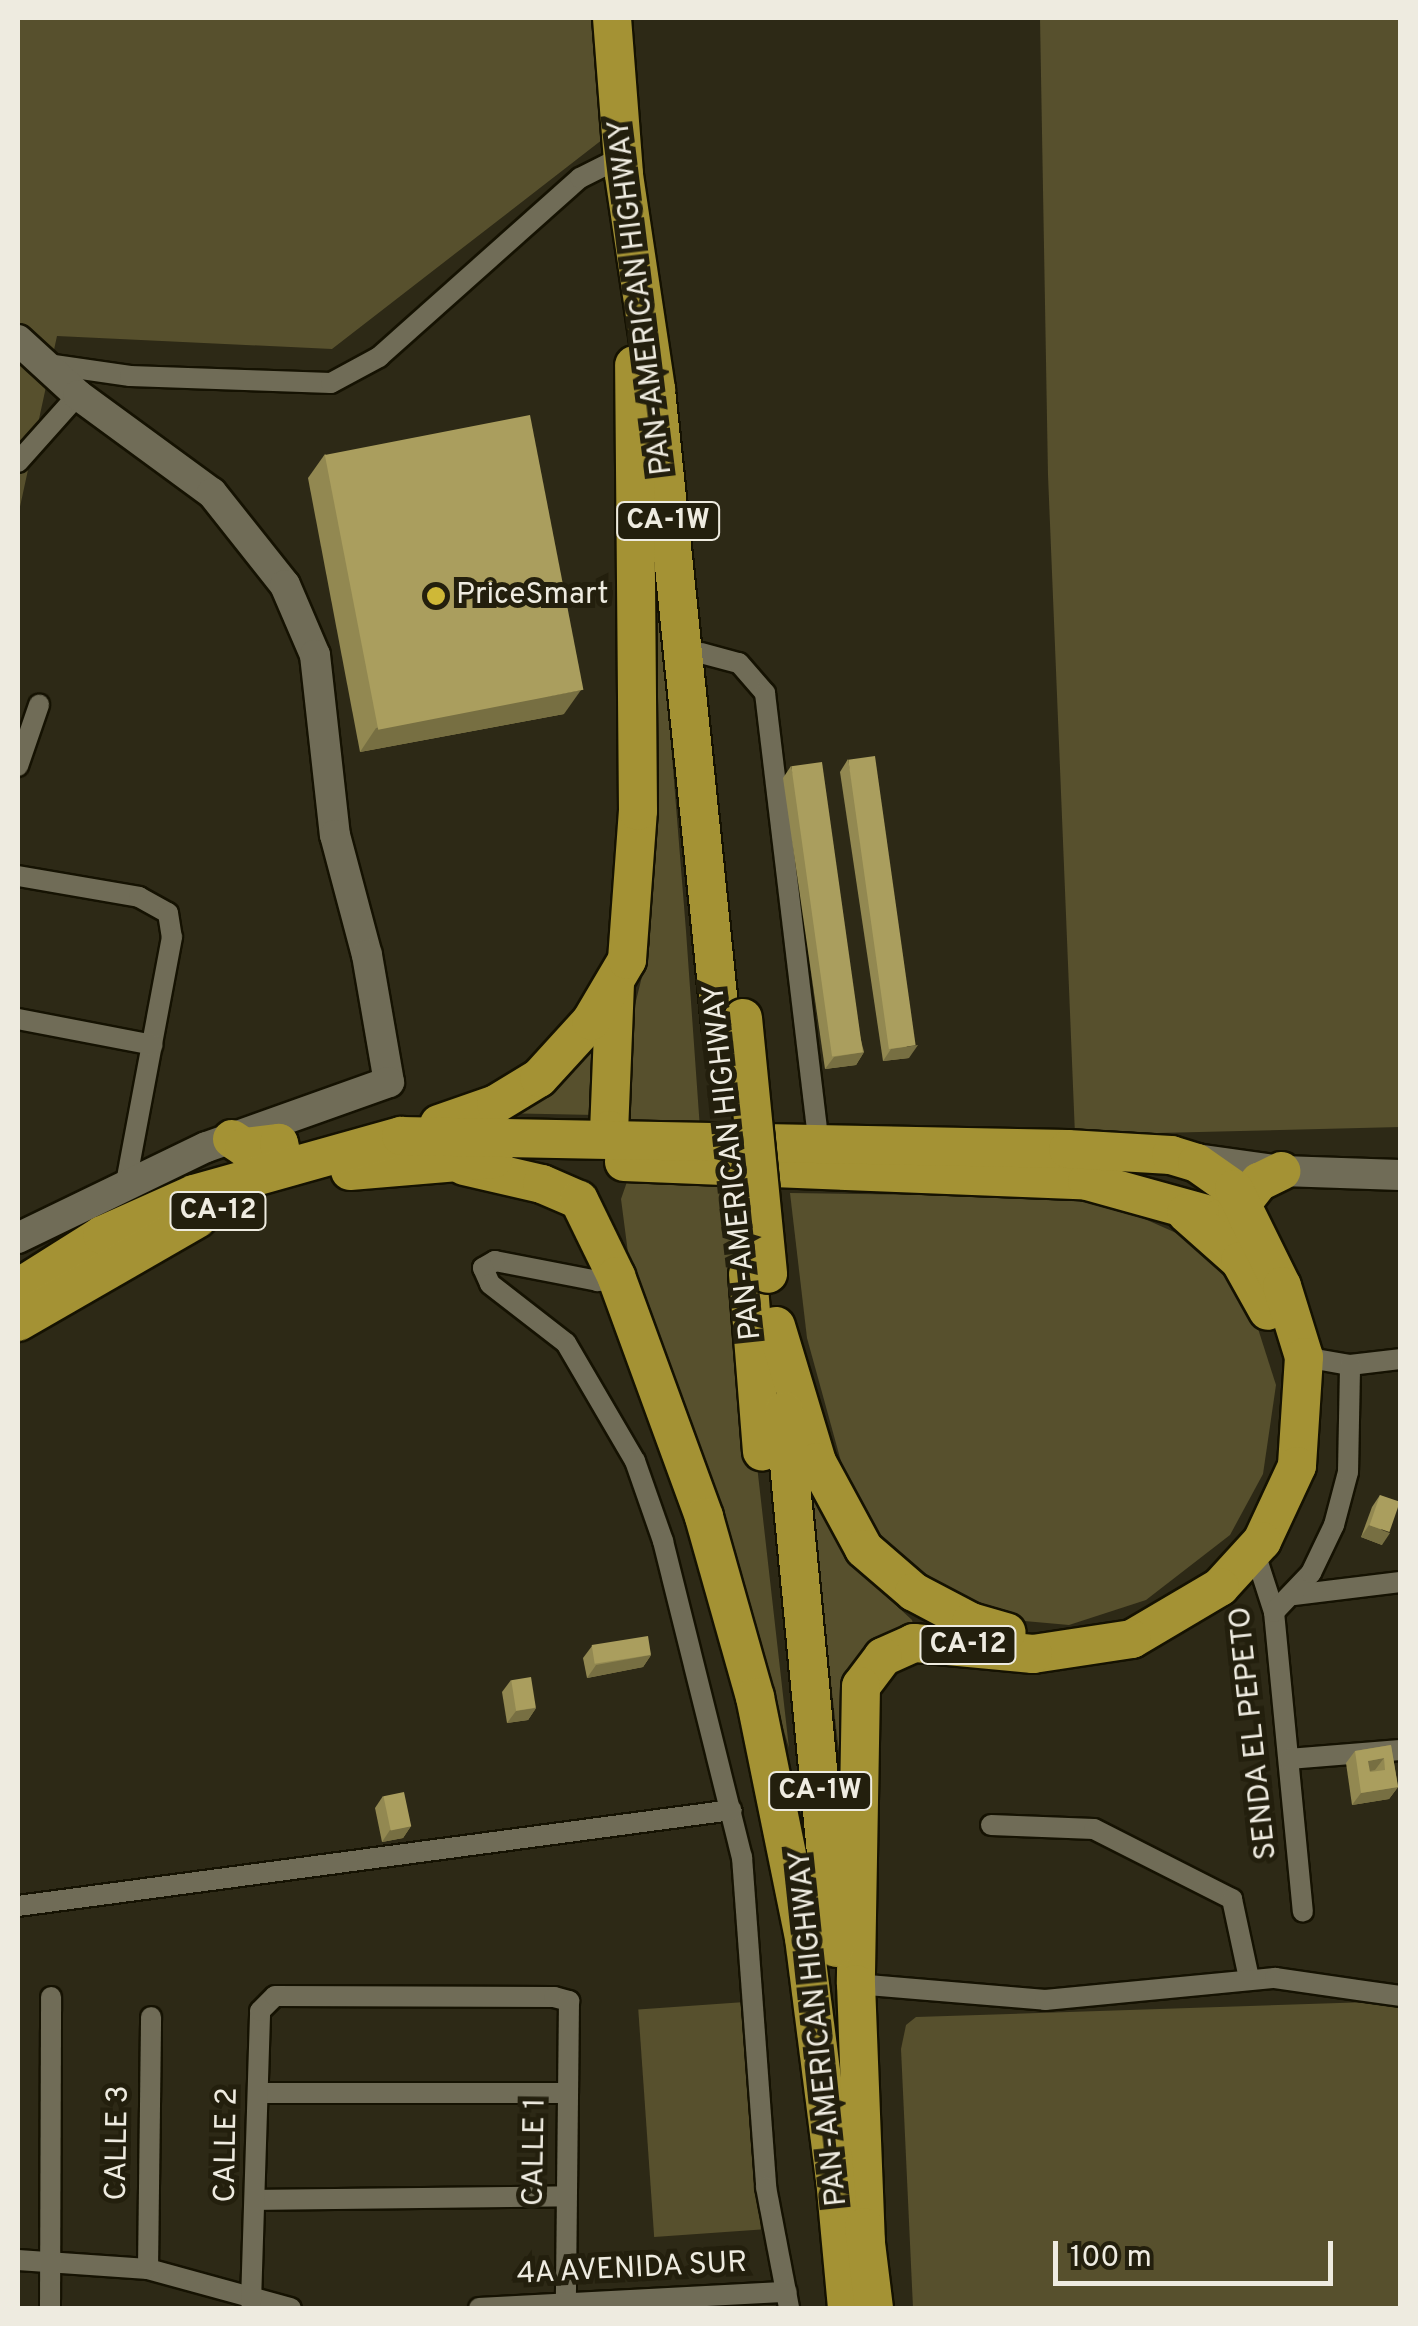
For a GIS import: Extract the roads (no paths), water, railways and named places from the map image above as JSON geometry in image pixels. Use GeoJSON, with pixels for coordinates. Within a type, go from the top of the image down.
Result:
{"type":"FeatureCollection","features":[{"type":"Feature","properties":{"kind":"highway","name":"PAN-AMERICAN HIGHWAY"},"geometry":{"type":"LineString","coordinates":[[612,18],[624,156],[732,1021],[758,1274],[847,2308]]}},
{"type":"Feature","properties":{"kind":"highway","name":"PAN-AMERICAN HIGHWAY"},"geometry":{"type":"LineString","coordinates":[[636,18],[702,653],[732,1021]]}},
{"type":"Feature","properties":{"kind":"highway"},"geometry":{"type":"LineString","coordinates":[[401,1136],[520,1092],[566,1050],[627,960],[637,882],[632,410],[639,257]]}},
{"type":"Feature","properties":{"kind":"highway"},"geometry":{"type":"LineString","coordinates":[[615,983],[624,1151],[603,1211],[632,1324]]}},
{"type":"Feature","properties":{"kind":"highway","name":"CA-12"},"geometry":{"type":"LineString","coordinates":[[18,1288],[142,1216],[284,1164],[401,1136],[1087,1181],[1165,1204],[1226,1244],[1264,1299],[1286,1385],[1278,1462],[1250,1527],[1217,1567],[1154,1609],[1090,1632],[1024,1636],[970,1622],[875,1562],[817,1462],[776,1326]]}},
{"type":"Feature","properties":{"kind":"highway"},"geometry":{"type":"LineString","coordinates":[[232,1139],[244,1146],[278,1143],[284,1164]]}},
{"type":"Feature","properties":{"kind":"highway","name":"CA-12"},"geometry":{"type":"LineString","coordinates":[[18,1322],[166,1232],[308,1181],[384,1164],[819,1144],[1167,1156],[1260,1197],[1304,1358],[1297,1466],[1254,1550],[1220,1587],[1132,1639],[1067,1653],[914,1643],[869,1672],[857,1716],[856,1984],[866,2248]]}},
{"type":"Feature","properties":{"kind":"highway"},"geometry":{"type":"LineString","coordinates":[[1167,1156],[1147,1177],[1165,1204],[1220,1218],[1260,1197]]}},
{"type":"Feature","properties":{"kind":"highway"},"geometry":{"type":"LineString","coordinates":[[442,1162],[542,1184],[579,1200],[616,1276],[704,1517],[756,1698],[804,1938],[835,2180]]}},
{"type":"Feature","properties":{"kind":"highway","name":"PAN-AMERICAN HIGHWAY"},"geometry":{"type":"LineString","coordinates":[[758,1274],[776,1326],[874,2308]]}},
{"type":"Feature","properties":{"kind":"street"},"geometry":{"type":"LineString","coordinates":[[44,364],[130,376],[331,383],[379,357],[580,178],[624,156]]}},
{"type":"Feature","properties":{"kind":"street"},"geometry":{"type":"LineString","coordinates":[[18,340],[78,395],[212,493],[285,585],[315,655],[335,834],[367,955],[389,1082],[126,1182],[18,1238]]}},
{"type":"Feature","properties":{"kind":"street"},"geometry":{"type":"LineString","coordinates":[[18,462],[78,395]]}},
{"type":"Feature","properties":{"kind":"street"},"geometry":{"type":"LineString","coordinates":[[702,653],[739,663],[765,692],[819,1144]]}},
{"type":"Feature","properties":{"kind":"street"},"geometry":{"type":"LineString","coordinates":[[18,766],[39,705]]}},
{"type":"Feature","properties":{"kind":"street"},"geometry":{"type":"LineString","coordinates":[[18,876],[139,897],[168,913],[172,937],[126,1182]]}},
{"type":"Feature","properties":{"kind":"street"},"geometry":{"type":"LineString","coordinates":[[18,1019],[152,1045]]}},
{"type":"Feature","properties":{"kind":"street"},"geometry":{"type":"LineString","coordinates":[[1167,1156],[1260,1197],[1400,1175]]}},
{"type":"Feature","properties":{"kind":"street"},"geometry":{"type":"LineString","coordinates":[[616,1276],[598,1280],[495,1261],[483,1268],[490,1284],[566,1343],[636,1461],[686,1621],[745,1880],[766,2187],[788,2300]]}},
{"type":"Feature","properties":{"kind":"street"},"geometry":{"type":"LineString","coordinates":[[1304,1358],[1350,1365],[1400,1360]]}},
{"type":"Feature","properties":{"kind":"street"},"geometry":{"type":"LineString","coordinates":[[1274,1612],[1294,1594],[1322,1556],[1342,1499],[1350,1365]]}},
{"type":"Feature","properties":{"kind":"street","name":"SENDA EL PEPETO"},"geometry":{"type":"LineString","coordinates":[[1254,1550],[1274,1612],[1303,1912]]}},
{"type":"Feature","properties":{"kind":"street"},"geometry":{"type":"LineString","coordinates":[[1294,1594],[1400,1582]]}},
{"type":"Feature","properties":{"kind":"street"},"geometry":{"type":"LineString","coordinates":[[1288,1759],[1400,1750]]}},
{"type":"Feature","properties":{"kind":"street"},"geometry":{"type":"LineString","coordinates":[[18,1906],[732,1810]]}},
{"type":"Feature","properties":{"kind":"street"},"geometry":{"type":"LineString","coordinates":[[991,1825],[1094,1830],[1232,1899],[1249,1978]]}},
{"type":"Feature","properties":{"kind":"street"},"geometry":{"type":"LineString","coordinates":[[856,1984],[930,1994],[1074,1999],[1249,1978],[1342,1984],[1400,1996]]}},
{"type":"Feature","properties":{"kind":"street","name":"CALLE 1"},"geometry":{"type":"LineString","coordinates":[[275,1996],[568,2001],[566,2304]]}},
{"type":"Feature","properties":{"kind":"street","name":"CALLE 2"},"geometry":{"type":"LineString","coordinates":[[250,2302],[258,2200],[260,2011],[275,1996]]}},
{"type":"Feature","properties":{"kind":"street"},"geometry":{"type":"LineString","coordinates":[[50,2308],[51,1997]]}},
{"type":"Feature","properties":{"kind":"street","name":"CALLE 3"},"geometry":{"type":"LineString","coordinates":[[148,2268],[151,2018]]}},
{"type":"Feature","properties":{"kind":"street"},"geometry":{"type":"LineString","coordinates":[[260,2094],[567,2093]]}},
{"type":"Feature","properties":{"kind":"street"},"geometry":{"type":"LineString","coordinates":[[258,2200],[565,2196]]}},
{"type":"Feature","properties":{"kind":"street"},"geometry":{"type":"LineString","coordinates":[[18,2260],[148,2268],[250,2302],[291,2308]]}},
{"type":"Feature","properties":{"kind":"street","name":"4A AVENIDA SUR"},"geometry":{"type":"LineString","coordinates":[[480,2308],[788,2300]]}},
{"type":"Feature","properties":{"kind":"place","name":"PriceSmart"},"geometry":{"type":"Point","coordinates":[436,596]}}]}
